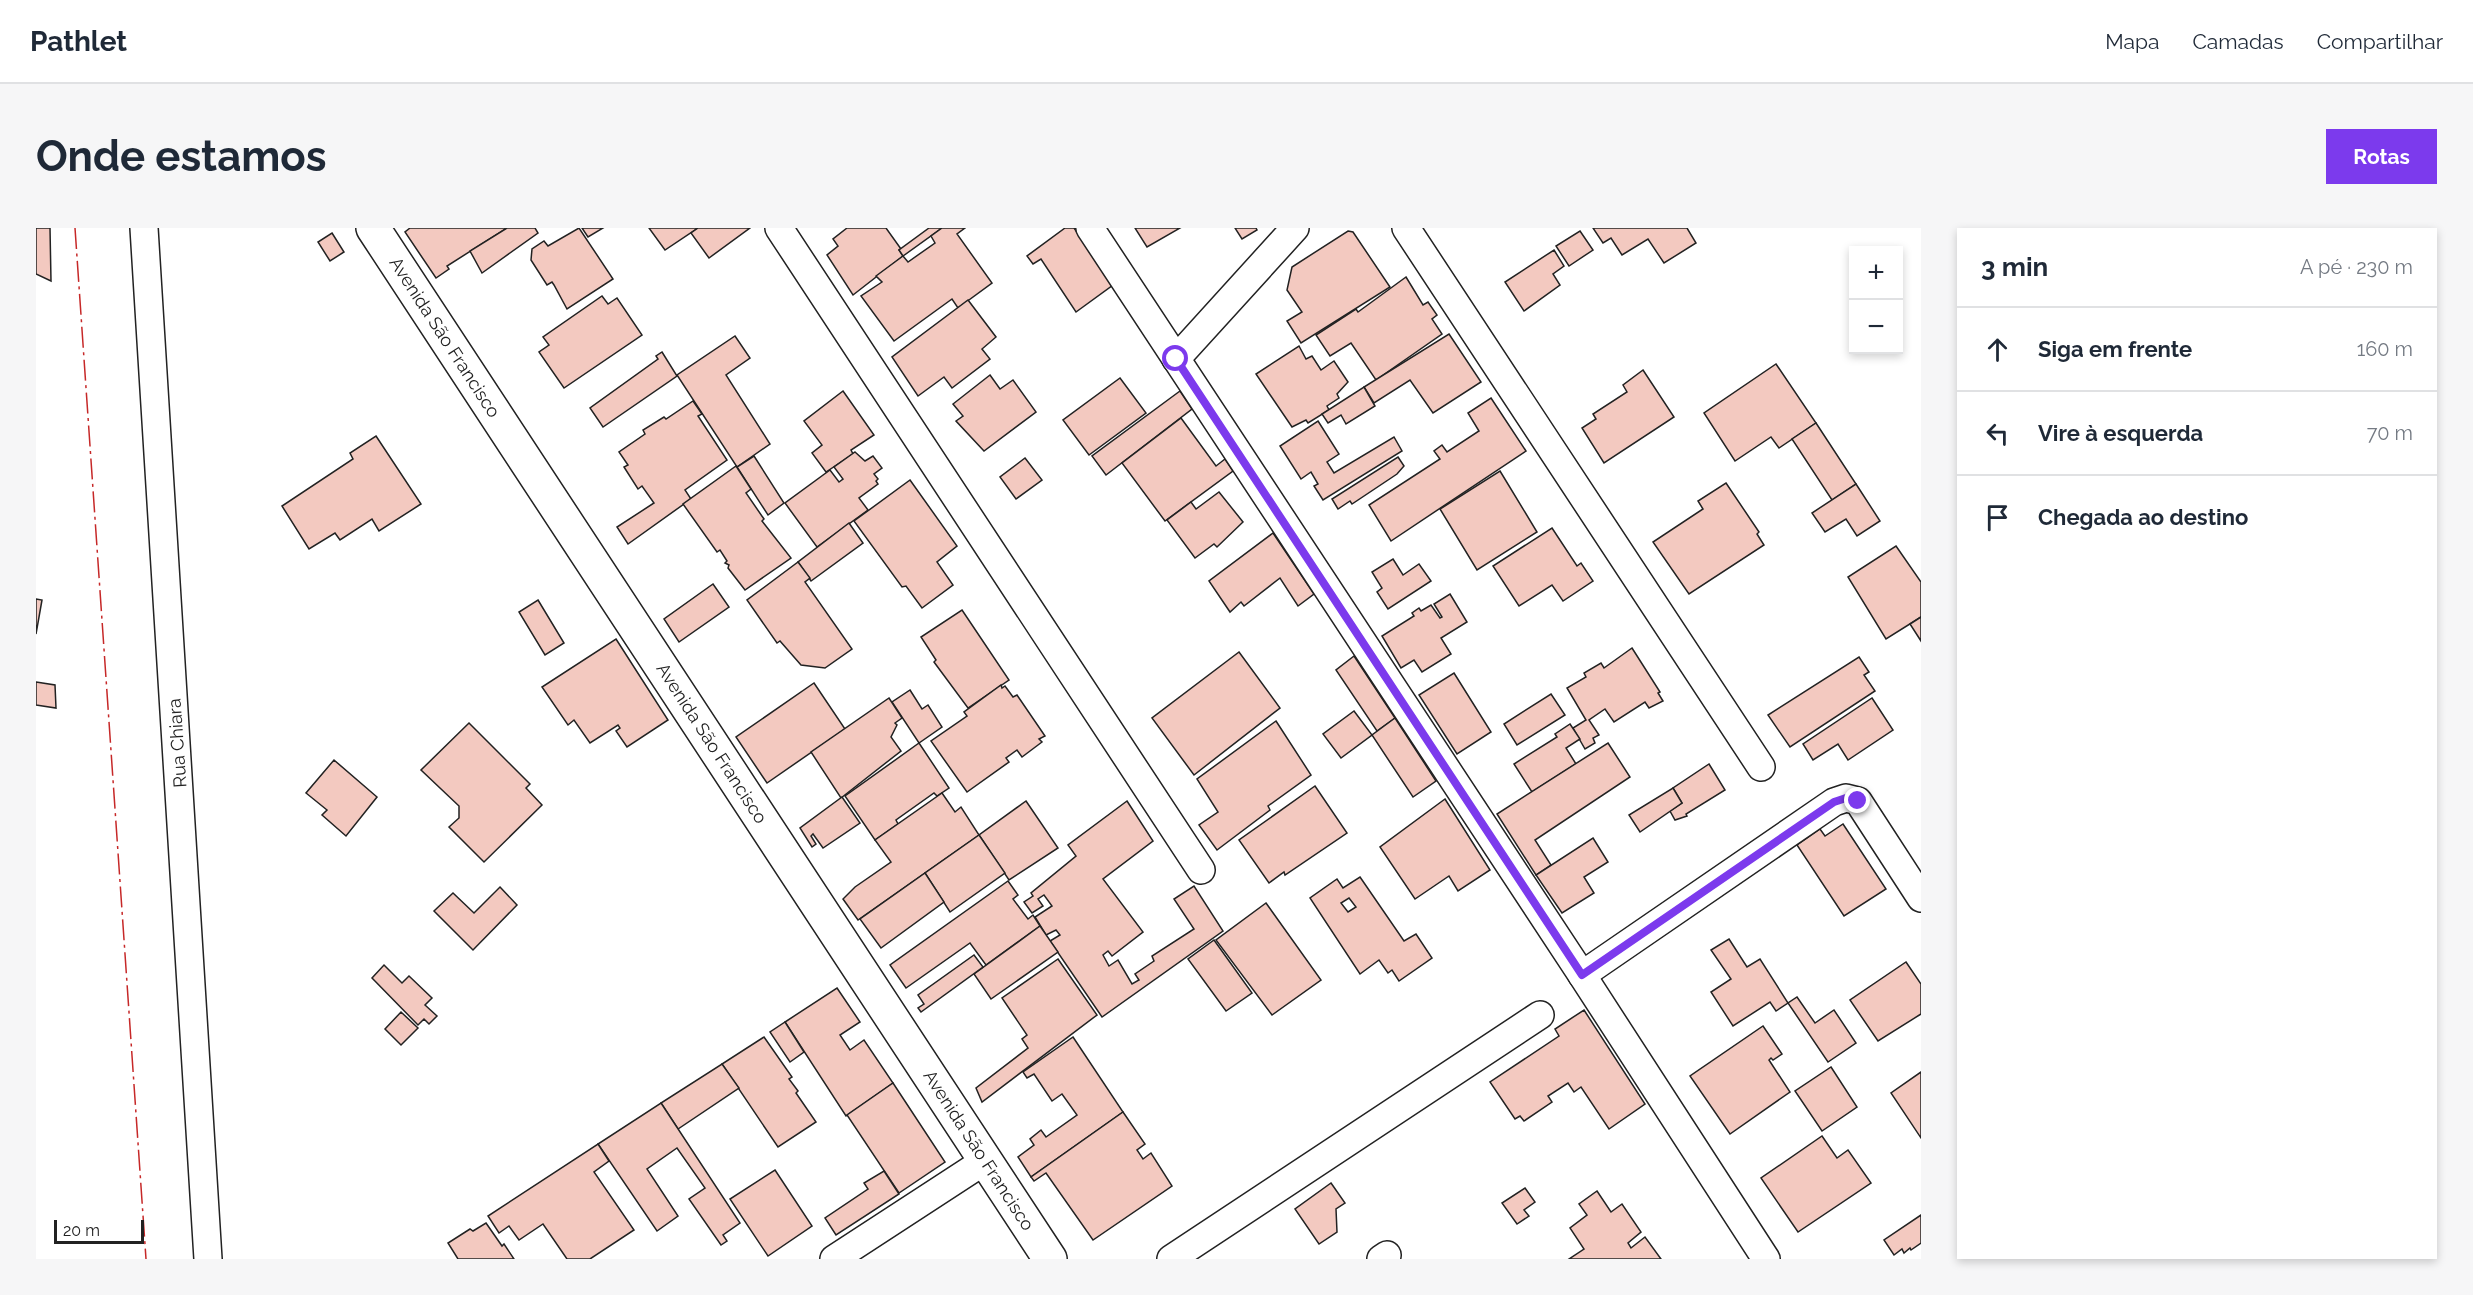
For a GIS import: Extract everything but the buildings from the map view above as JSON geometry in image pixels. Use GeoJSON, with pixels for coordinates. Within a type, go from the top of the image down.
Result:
{"type":"FeatureCollection","features":[{"type":"Feature","properties":{"kind":"street","name":"Rua Chiara"},"geometry":{"type":"LineString","coordinates":[[144,228],[208,1259]]}},
{"type":"Feature","properties":{"kind":"street","name":"Avenida São Francisco"},"geometry":{"type":"LineString","coordinates":[[374,228],[1050,1259]]}},
{"type":"Feature","properties":{"kind":"street"},"geometry":{"type":"LineString","coordinates":[[779,228],[1201,870]]}},
{"type":"Feature","properties":{"kind":"street"},"geometry":{"type":"LineString","coordinates":[[1090,228],[1582,975],[1766,1259]]}},
{"type":"Feature","properties":{"kind":"street"},"geometry":{"type":"LineString","coordinates":[[1176,359],[1295,228]]}},
{"type":"Feature","properties":{"kind":"street"},"geometry":{"type":"LineString","coordinates":[[1406,228],[1761,767]]}},
{"type":"Feature","properties":{"kind":"street"},"geometry":{"type":"LineString","coordinates":[[1582,975],[1834,802],[1846,798],[1858,801],[1921,898]]}},
{"type":"Feature","properties":{"kind":"street"},"geometry":{"type":"LineString","coordinates":[[1171,1259],[1540,1016]]}},
{"type":"Feature","properties":{"kind":"street"},"geometry":{"type":"LineString","coordinates":[[834,1259],[986,1160]]}},
{"type":"Feature","properties":{"kind":"power"},"geometry":{"type":"LineString","coordinates":[[75,228],[146,1259]]}},
{"type":"Feature","properties":{"kind":"route"},"geometry":{"type":"LineString","coordinates":[[1176,359],[1582,975],[1834,802],[1846,798],[1858,801]]}}]}
